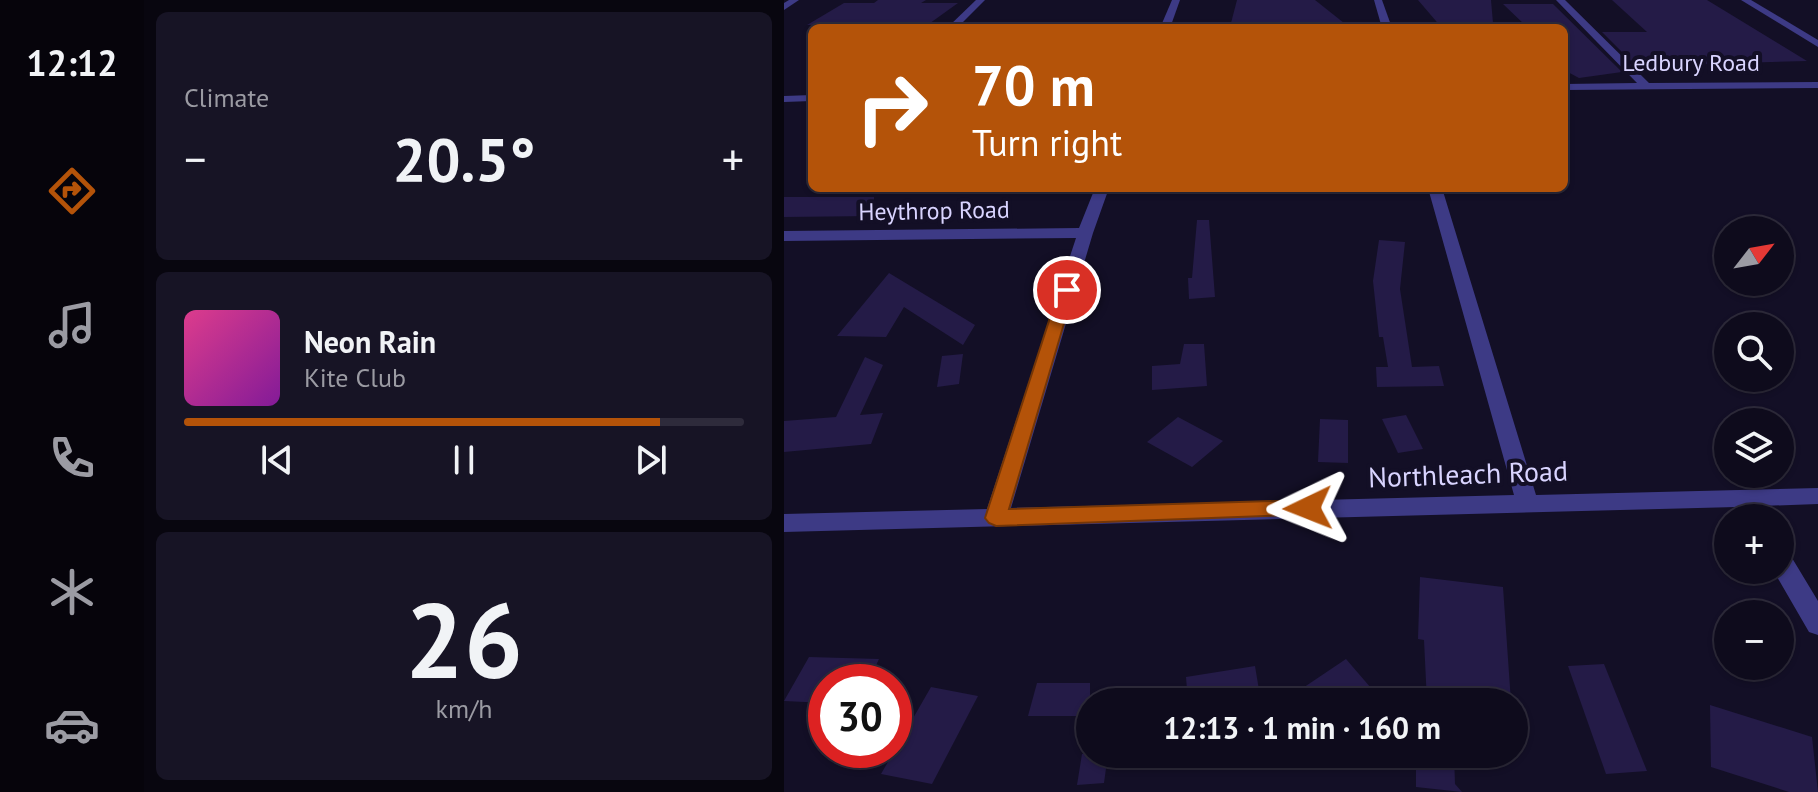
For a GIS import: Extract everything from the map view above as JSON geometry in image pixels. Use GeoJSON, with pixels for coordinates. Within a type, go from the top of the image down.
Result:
{"type":"FeatureCollection","features":[{"type":"Feature","properties":{"kind":"street"},"geometry":{"type":"LineString","coordinates":[[784,7],[795,0]]}},
{"type":"Feature","properties":{"kind":"street"},"geometry":{"type":"LineString","coordinates":[[956,24],[981,0]]}},
{"type":"Feature","properties":{"kind":"street"},"geometry":{"type":"LineString","coordinates":[[1167,24],[1176,0]]}},
{"type":"Feature","properties":{"kind":"street"},"geometry":{"type":"LineString","coordinates":[[1378,0],[1386,24]]}},
{"type":"Feature","properties":{"kind":"street"},"geometry":{"type":"LineString","coordinates":[[1560,0],[1645,85]]}},
{"type":"Feature","properties":{"kind":"street"},"geometry":{"type":"LineString","coordinates":[[1745,0],[1818,44]]}},
{"type":"Feature","properties":{"kind":"street","name":"Ledbury Road"},"geometry":{"type":"LineString","coordinates":[[1568,87],[1818,85]]}},
{"type":"Feature","properties":{"kind":"street"},"geometry":{"type":"LineString","coordinates":[[784,99],[808,98]]}},
{"type":"Feature","properties":{"kind":"street"},"geometry":{"type":"LineString","coordinates":[[996,518],[1100,192]]}},
{"type":"Feature","properties":{"kind":"street"},"geometry":{"type":"LineString","coordinates":[[1436,192],[1527,502]]}},
{"type":"Feature","properties":{"kind":"street","name":"Heythrop Road"},"geometry":{"type":"LineString","coordinates":[[784,236],[1085,233]]}},
{"type":"Feature","properties":{"kind":"street","name":"Northleach Road"},"geometry":{"type":"LineString","coordinates":[[784,523],[1818,496]]}},
{"type":"Feature","properties":{"kind":"street"},"geometry":{"type":"LineString","coordinates":[[1742,497],[1746,504]]}},
{"type":"Feature","properties":{"kind":"street"},"geometry":{"type":"LineString","coordinates":[[1794,584],[1818,624]]}},
{"type":"Feature","properties":{"kind":"building"},"geometry":{"type":"Polygon","coordinates":[[[878,0],[926,0],[921,3],[958,3],[929,24],[809,24],[844,3],[874,3],[878,0]]]}},
{"type":"Feature","properties":{"kind":"building"},"geometry":{"type":"Polygon","coordinates":[[[1237,0],[1315,0],[1344,23],[1231,23],[1237,0]]]}},
{"type":"Feature","properties":{"kind":"building"},"geometry":{"type":"Polygon","coordinates":[[[1418,0],[1491,0],[1493,23],[1439,24],[1418,0]]]}},
{"type":"Feature","properties":{"kind":"building"},"geometry":{"type":"Polygon","coordinates":[[[1612,0],[1707,0],[1807,61],[1668,65],[1639,69],[1602,32],[1647,32],[1612,0]]]}},
{"type":"Feature","properties":{"kind":"building"},"geometry":{"type":"Polygon","coordinates":[[[1503,4],[1553,4],[1622,72],[1579,78],[1568,72],[1568,24],[1524,24],[1503,4]]]}},
{"type":"Feature","properties":{"kind":"building"},"geometry":{"type":"Polygon","coordinates":[[[784,197],[874,197],[874,216],[784,217],[784,197]]]}},
{"type":"Feature","properties":{"kind":"building"},"geometry":{"type":"Polygon","coordinates":[[[1197,220],[1209,220],[1215,297],[1189,299],[1188,278],[1192,278],[1197,220]]]}},
{"type":"Feature","properties":{"kind":"building"},"geometry":{"type":"Polygon","coordinates":[[[1379,240],[1405,242],[1400,289],[1412,367],[1439,366],[1444,386],[1377,387],[1376,367],[1388,367],[1383,337],[1379,337],[1373,281],[1379,240]]]}},
{"type":"Feature","properties":{"kind":"building"},"geometry":{"type":"Polygon","coordinates":[[[889,273],[975,325],[963,345],[904,307],[886,337],[837,336],[889,273]]]}},
{"type":"Feature","properties":{"kind":"building"},"geometry":{"type":"Polygon","coordinates":[[[1184,344],[1204,344],[1207,386],[1152,390],[1152,366],[1180,364],[1184,344]]]}},
{"type":"Feature","properties":{"kind":"building"},"geometry":{"type":"Polygon","coordinates":[[[963,354],[959,384],[937,387],[942,356],[963,354]]]}},
{"type":"Feature","properties":{"kind":"building"},"geometry":{"type":"Polygon","coordinates":[[[865,357],[883,365],[860,415],[883,413],[871,444],[784,452],[784,421],[836,417],[865,357]]]}},
{"type":"Feature","properties":{"kind":"building"},"geometry":{"type":"Polygon","coordinates":[[[1406,415],[1423,449],[1398,453],[1382,419],[1406,415]]]}},
{"type":"Feature","properties":{"kind":"building"},"geometry":{"type":"Polygon","coordinates":[[[1178,417],[1223,441],[1192,467],[1147,442],[1178,417]]]}},
{"type":"Feature","properties":{"kind":"building"},"geometry":{"type":"Polygon","coordinates":[[[1320,419],[1348,420],[1348,463],[1318,462],[1320,419]]]}},
{"type":"Feature","properties":{"kind":"building"},"geometry":{"type":"Polygon","coordinates":[[[1420,577],[1503,587],[1510,688],[1426,688],[1424,640],[1418,639],[1420,577]]]}},
{"type":"Feature","properties":{"kind":"building"},"geometry":{"type":"Polygon","coordinates":[[[809,657],[879,659],[877,664],[808,664],[808,702],[784,701],[809,657]]]}},
{"type":"Feature","properties":{"kind":"building"},"geometry":{"type":"Polygon","coordinates":[[[1346,659],[1371,688],[1303,688],[1346,659]]]}},
{"type":"Feature","properties":{"kind":"building"},"geometry":{"type":"Polygon","coordinates":[[[1604,664],[1647,771],[1606,774],[1568,666],[1604,664]]]}},
{"type":"Feature","properties":{"kind":"building"},"geometry":{"type":"Polygon","coordinates":[[[1255,666],[1259,688],[1187,688],[1186,677],[1255,666]]]}},
{"type":"Feature","properties":{"kind":"building"},"geometry":{"type":"Polygon","coordinates":[[[1037,683],[1090,683],[1090,688],[1076,688],[1076,716],[1028,716],[1037,683]]]}},
{"type":"Feature","properties":{"kind":"building"},"geometry":{"type":"Polygon","coordinates":[[[931,687],[978,696],[932,784],[881,774],[884,768],[912,768],[912,720],[931,687]]]}},
{"type":"Feature","properties":{"kind":"building"},"geometry":{"type":"Polygon","coordinates":[[[1710,705],[1812,737],[1818,792],[1789,792],[1711,767],[1710,705]]]}},
{"type":"Feature","properties":{"kind":"building"},"geometry":{"type":"Polygon","coordinates":[[[1080,768],[1106,768],[1104,783],[1077,785],[1080,768]]]}},
{"type":"Feature","properties":{"kind":"building"},"geometry":{"type":"Polygon","coordinates":[[[1416,768],[1454,768],[1455,784],[1462,792],[1416,787],[1416,768]]]}},
{"type":"Feature","properties":{"kind":"route"},"geometry":{"type":"LineString","coordinates":[[1067,290],[996,518],[1308,508]]}}]}
